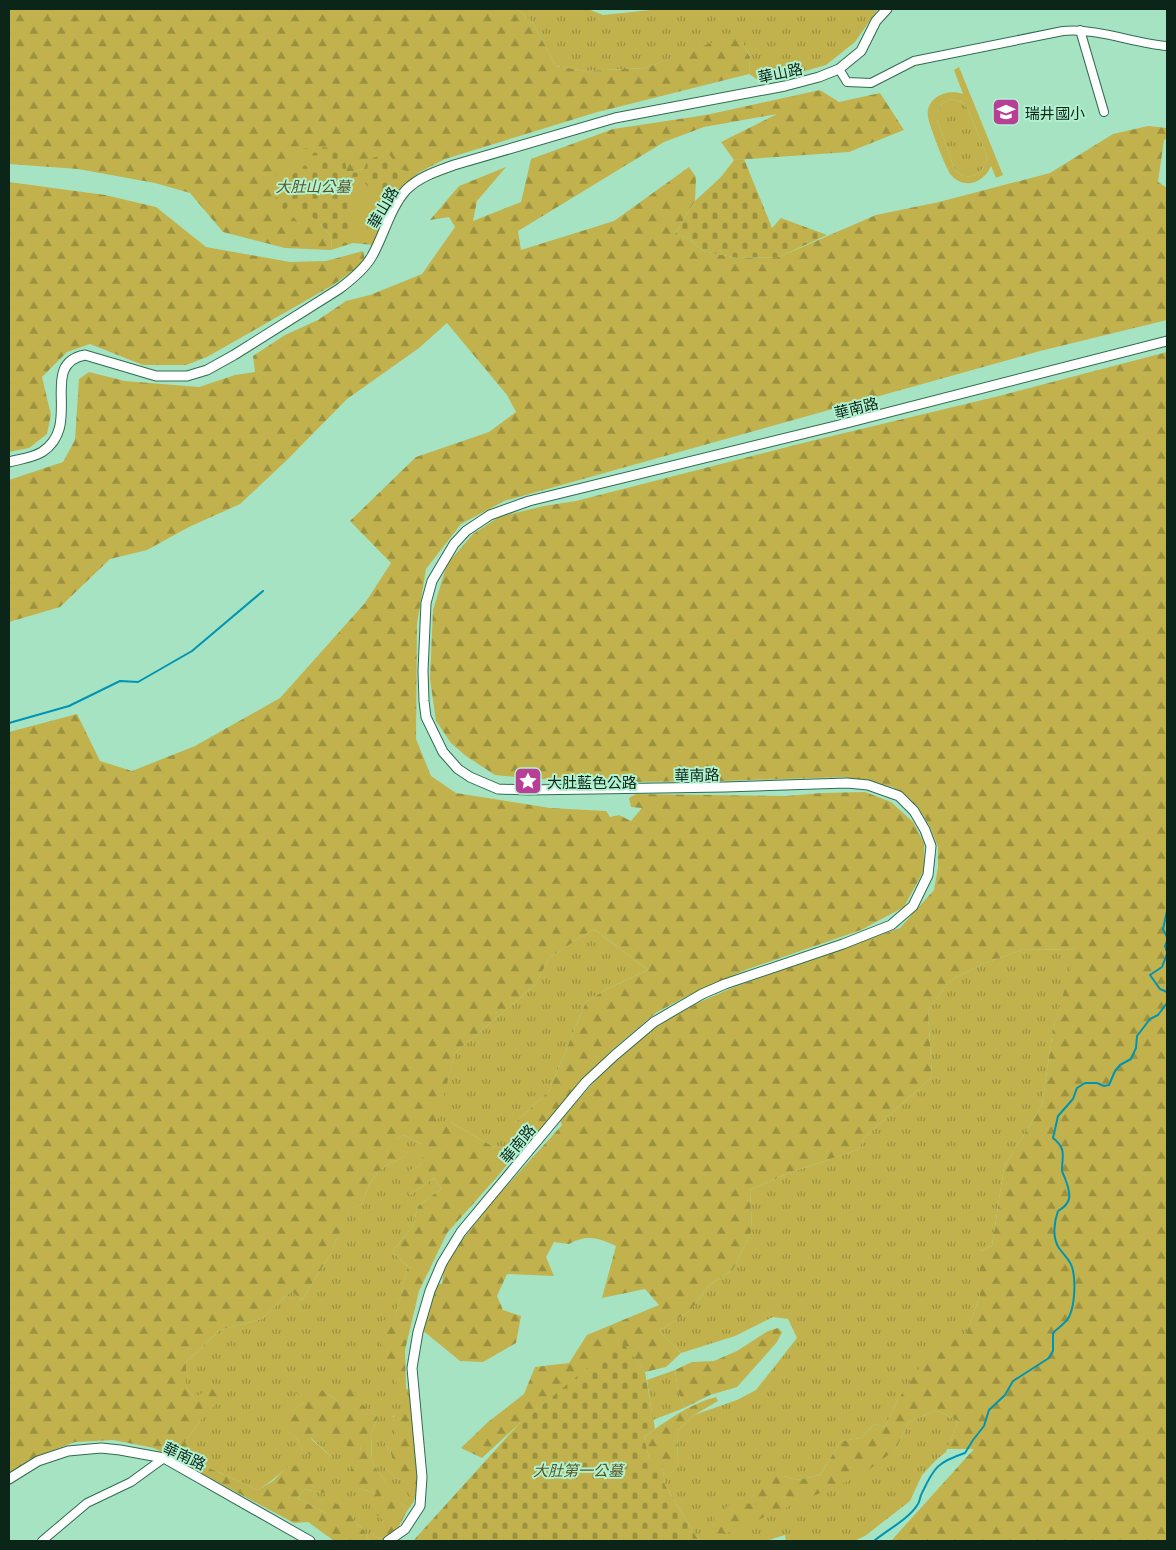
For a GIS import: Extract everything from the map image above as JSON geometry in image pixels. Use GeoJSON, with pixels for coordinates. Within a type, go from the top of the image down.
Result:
{"type":"FeatureCollection","features":[{"type":"Feature","properties":{"kind":"street","name":"華山路"},"geometry":{"type":"LineString","coordinates":[[9,462],[41,452],[50,445],[58,434],[62,411],[61,382],[64,366],[69,361],[84,355],[141,373],[162,376],[187,376],[207,370],[340,289],[354,278],[372,256],[401,197],[407,189],[418,181],[454,164],[615,118],[785,86],[819,77],[839,69],[861,51],[876,21],[886,9]]}},
{"type":"Feature","properties":{"kind":"street"},"geometry":{"type":"LineString","coordinates":[[839,69],[846,82],[871,83],[914,61],[1080,30],[1167,46]]}},
{"type":"Feature","properties":{"kind":"street"},"geometry":{"type":"LineString","coordinates":[[1080,30],[1104,112]]}},
{"type":"Feature","properties":{"kind":"street","name":"華南路"},"geometry":{"type":"LineString","coordinates":[[388,1541],[405,1529],[420,1506],[422,1477],[412,1368],[420,1326],[430,1291],[442,1263],[461,1232],[586,1082],[654,1022],[702,994],[724,984],[843,944],[891,925],[912,906],[928,875],[931,846],[925,830],[914,811],[899,796],[868,785],[847,782],[725,787],[528,790],[498,789],[470,777],[458,769],[443,752],[426,716],[423,671],[426,603],[432,581],[454,544],[466,531],[477,523],[506,508],[529,501],[825,429],[1167,341]]}},
{"type":"Feature","properties":{"kind":"street","name":"華南路"},"geometry":{"type":"LineString","coordinates":[[9,1479],[38,1461],[68,1451],[101,1448],[164,1458],[310,1541]]}},
{"type":"Feature","properties":{"kind":"street"},"geometry":{"type":"LineString","coordinates":[[48,1539],[87,1503],[131,1482],[164,1458]]}},
{"type":"Feature","properties":{"kind":"green space"},"geometry":{"type":"Polygon","coordinates":[[[9,9],[517,9],[533,23],[556,66],[585,71],[646,68],[737,33],[750,57],[749,74],[594,113],[445,159],[418,173],[400,170],[364,169],[347,172],[289,212],[300,224],[320,224],[332,237],[331,250],[285,248],[223,232],[190,193],[155,183],[78,169],[9,164],[9,9]]]}},
{"type":"Feature","properties":{"kind":"green space"},"geometry":{"type":"Polygon","coordinates":[[[517,9],[588,9],[603,15],[660,9],[878,9],[855,42],[826,65],[763,83],[749,74],[750,56],[737,34],[646,68],[585,71],[556,66],[533,23],[517,9]]]}},
{"type":"Feature","properties":{"kind":"green space"},"geometry":{"type":"Polygon","coordinates":[[[959,67],[1003,175],[996,178],[991,166],[984,177],[979,180],[968,183],[956,180],[951,175],[938,147],[929,122],[928,110],[934,99],[945,93],[957,92],[963,94],[954,70],[959,67]],[[951,99],[945,102],[940,106],[937,119],[954,168],[964,176],[969,176],[975,175],[983,168],[987,156],[967,107],[962,102],[951,99]]]}},
{"type":"Feature","properties":{"kind":"green space"},"geometry":{"type":"Polygon","coordinates":[[[820,90],[839,102],[880,93],[904,130],[849,152],[734,160],[721,142],[777,114],[704,127],[664,142],[518,231],[521,250],[614,221],[689,167],[696,177],[695,201],[675,234],[690,239],[703,251],[737,258],[779,257],[876,215],[939,202],[1050,173],[1113,134],[1148,126],[1167,128],[1167,138],[1164,140],[1158,182],[1167,188],[1167,320],[1040,351],[504,501],[461,524],[426,569],[417,624],[416,739],[431,776],[456,793],[550,808],[606,811],[610,817],[619,815],[631,821],[642,808],[631,807],[629,798],[636,794],[786,796],[865,792],[891,802],[913,822],[924,843],[924,870],[904,907],[861,930],[748,969],[699,990],[657,1012],[612,1050],[577,1085],[543,1126],[517,1152],[447,1233],[419,1291],[405,1350],[406,1389],[397,1384],[385,1367],[378,1335],[383,1320],[394,1321],[408,1266],[392,1252],[413,1226],[418,1206],[441,1189],[434,1178],[410,1195],[399,1179],[404,1172],[422,1164],[422,1144],[403,1135],[397,1139],[398,1150],[409,1153],[380,1171],[370,1184],[361,1205],[349,1209],[331,1253],[302,1300],[291,1291],[262,1319],[220,1330],[186,1362],[186,1387],[194,1397],[212,1389],[221,1389],[223,1397],[200,1421],[185,1442],[198,1463],[258,1490],[273,1481],[291,1466],[304,1464],[329,1478],[327,1494],[305,1489],[297,1498],[326,1513],[332,1503],[343,1505],[355,1522],[365,1531],[369,1541],[333,1540],[308,1522],[294,1523],[154,1448],[113,1440],[75,1442],[40,1455],[9,1475],[9,732],[77,714],[100,761],[132,771],[195,746],[280,698],[365,603],[391,563],[350,521],[416,457],[489,432],[516,412],[507,395],[447,323],[419,348],[347,399],[287,460],[240,504],[189,527],[147,550],[110,559],[60,607],[9,622],[9,480],[63,462],[75,440],[79,379],[89,372],[125,381],[199,387],[235,375],[255,372],[253,356],[285,335],[318,320],[346,301],[370,295],[422,274],[455,227],[449,217],[430,220],[459,186],[506,167],[477,201],[473,221],[521,202],[531,159],[613,129],[706,115],[820,90]],[[594,929],[550,957],[535,985],[455,1053],[437,1122],[450,1122],[492,1146],[511,1150],[508,1136],[515,1123],[549,1091],[586,1002],[607,989],[648,970],[594,929]]]}},
{"type":"Feature","properties":{"kind":"green space"},"geometry":{"type":"Polygon","coordinates":[[[951,99],[962,102],[967,107],[987,156],[983,168],[975,175],[964,176],[954,168],[937,119],[940,106],[951,99]]]}},
{"type":"Feature","properties":{"kind":"green space","name":"大肚山公墓"},"geometry":{"type":"Polygon","coordinates":[[[323,147],[343,151],[347,172],[364,169],[368,159],[389,154],[400,170],[418,173],[410,180],[398,197],[373,245],[353,243],[331,250],[332,237],[320,224],[300,224],[289,212],[272,207],[276,168],[297,149],[323,147]]]}},
{"type":"Feature","properties":{"kind":"green space"},"geometry":{"type":"Polygon","coordinates":[[[297,149],[302,149],[303,156],[325,155],[327,157],[310,170],[305,165],[287,179],[291,184],[283,190],[286,194],[282,197],[280,195],[275,199],[284,210],[295,201],[320,224],[300,224],[289,212],[272,207],[276,168],[297,149]]]}},
{"type":"Feature","properties":{"kind":"green space"},"geometry":{"type":"Polygon","coordinates":[[[744,159],[772,228],[781,218],[827,235],[779,257],[737,258],[703,251],[690,239],[675,234],[695,201],[721,177],[734,160],[744,159]]]}},
{"type":"Feature","properties":{"kind":"green space"},"geometry":{"type":"Polygon","coordinates":[[[400,170],[418,173],[398,197],[375,242],[367,239],[390,190],[396,184],[400,170]]]}},
{"type":"Feature","properties":{"kind":"green space"},"geometry":{"type":"Polygon","coordinates":[[[363,176],[369,188],[383,193],[363,236],[359,240],[353,240],[350,236],[345,178],[363,176]]]}},
{"type":"Feature","properties":{"kind":"green space"},"geometry":{"type":"Polygon","coordinates":[[[9,182],[105,195],[156,207],[206,247],[290,262],[326,261],[363,251],[365,259],[358,267],[333,285],[207,357],[186,365],[143,365],[90,344],[67,352],[42,377],[51,415],[47,434],[29,448],[9,452],[9,182]]]}},
{"type":"Feature","properties":{"kind":"green space"},"geometry":{"type":"Polygon","coordinates":[[[1167,352],[1167,1541],[891,1541],[974,1449],[947,1449],[958,1421],[936,1410],[909,1422],[896,1449],[862,1475],[725,1534],[709,1533],[716,1514],[737,1501],[756,1505],[757,1490],[767,1477],[783,1476],[797,1480],[820,1475],[841,1441],[861,1438],[874,1424],[885,1427],[897,1401],[942,1335],[966,1334],[980,1295],[980,1251],[992,1246],[1004,1167],[1042,1105],[1053,1030],[1076,949],[1022,950],[985,963],[949,981],[928,1011],[932,1077],[866,1136],[857,1150],[789,1173],[750,1190],[752,1230],[733,1270],[709,1285],[691,1310],[659,1331],[681,1353],[666,1367],[645,1372],[621,1341],[518,1425],[482,1458],[461,1448],[488,1422],[524,1394],[535,1367],[569,1363],[587,1335],[659,1305],[645,1289],[602,1298],[616,1246],[592,1238],[581,1239],[569,1244],[554,1242],[546,1257],[554,1276],[507,1274],[497,1296],[503,1310],[521,1316],[516,1343],[483,1362],[460,1361],[421,1329],[437,1283],[442,1284],[444,1268],[458,1245],[492,1202],[562,1125],[560,1120],[605,1070],[639,1039],[670,1017],[734,987],[900,928],[934,890],[938,867],[938,847],[930,827],[918,807],[893,787],[844,777],[625,782],[598,779],[534,779],[495,775],[466,756],[451,743],[436,721],[430,679],[433,610],[447,564],[473,534],[499,517],[544,506],[576,501],[807,442],[999,396],[1167,352]]]}},
{"type":"Feature","properties":{"kind":"green space"},"geometry":{"type":"Polygon","coordinates":[[[594,929],[648,970],[607,989],[586,1002],[549,1091],[515,1123],[511,1150],[492,1146],[450,1122],[436,1122],[455,1053],[535,985],[550,957],[594,929]]]}},
{"type":"Feature","properties":{"kind":"green space"},"geometry":{"type":"Polygon","coordinates":[[[1077,949],[1053,1030],[1042,1105],[1004,1167],[992,1246],[980,1251],[980,1295],[966,1334],[897,1401],[885,1427],[874,1424],[861,1438],[841,1441],[820,1475],[797,1480],[783,1476],[756,1506],[709,1532],[896,1449],[909,1422],[936,1410],[958,1421],[946,1452],[922,1475],[910,1501],[865,1536],[854,1541],[786,1541],[785,1535],[766,1541],[699,1541],[665,1485],[662,1465],[671,1473],[678,1465],[677,1431],[694,1415],[737,1400],[756,1390],[797,1338],[788,1319],[773,1317],[735,1336],[681,1353],[659,1331],[691,1310],[709,1285],[733,1270],[752,1230],[750,1190],[789,1173],[857,1150],[866,1136],[932,1077],[928,1011],[949,981],[985,963],[1022,950],[1077,949]]]}},
{"type":"Feature","properties":{"kind":"green space"},"geometry":{"type":"Polygon","coordinates":[[[403,1135],[422,1144],[422,1164],[404,1172],[410,1195],[434,1178],[441,1189],[418,1206],[413,1226],[392,1252],[408,1266],[394,1322],[406,1389],[411,1390],[413,1412],[393,1416],[397,1438],[386,1446],[390,1450],[393,1461],[385,1468],[396,1478],[411,1484],[411,1496],[416,1495],[413,1503],[407,1511],[402,1504],[392,1499],[384,1479],[372,1463],[371,1433],[378,1417],[357,1401],[338,1401],[322,1390],[278,1422],[298,1440],[302,1450],[315,1457],[334,1459],[311,1438],[313,1434],[360,1446],[361,1451],[353,1467],[358,1488],[376,1493],[383,1524],[373,1527],[374,1537],[385,1538],[382,1541],[369,1541],[365,1531],[355,1522],[342,1505],[326,1513],[297,1498],[305,1489],[327,1494],[291,1466],[258,1490],[198,1463],[185,1442],[200,1421],[194,1397],[186,1387],[186,1362],[220,1330],[262,1319],[291,1291],[302,1300],[331,1253],[349,1208],[361,1205],[376,1175],[387,1165],[408,1153],[397,1150],[397,1139],[403,1135]]]}},
{"type":"Feature","properties":{"kind":"green space"},"geometry":{"type":"Polygon","coordinates":[[[778,1328],[782,1332],[777,1342],[737,1387],[710,1395],[684,1408],[678,1391],[675,1370],[692,1362],[714,1361],[737,1351],[768,1331],[778,1328]]]}},
{"type":"Feature","properties":{"kind":"green space","name":"大肚第一公墓"},"geometry":{"type":"Polygon","coordinates":[[[621,1340],[645,1372],[655,1429],[644,1437],[649,1458],[662,1465],[665,1485],[699,1541],[413,1541],[518,1425],[621,1340]]]}},
{"type":"Feature","properties":{"kind":"green space"},"geometry":{"type":"Polygon","coordinates":[[[675,1370],[678,1391],[684,1408],[653,1420],[647,1380],[675,1370]]]}},
{"type":"Feature","properties":{"kind":"green space"},"geometry":{"type":"Polygon","coordinates":[[[307,1384],[322,1390],[338,1401],[342,1388],[352,1385],[358,1401],[378,1417],[371,1433],[372,1463],[384,1479],[393,1499],[402,1504],[407,1511],[398,1528],[385,1538],[374,1537],[372,1527],[383,1523],[381,1518],[371,1511],[370,1501],[376,1493],[358,1488],[346,1481],[353,1467],[350,1455],[361,1451],[360,1446],[351,1447],[313,1434],[311,1439],[334,1459],[329,1466],[302,1450],[298,1440],[277,1422],[304,1402],[296,1392],[307,1384]]]}},
{"type":"Feature","properties":{"kind":"green space"},"geometry":{"type":"Polygon","coordinates":[[[716,1397],[718,1401],[694,1415],[677,1431],[678,1465],[671,1473],[649,1458],[644,1437],[687,1409],[716,1397]]]}},
{"type":"Feature","properties":{"kind":"green space"},"geometry":{"type":"Polygon","coordinates":[[[399,1412],[413,1412],[419,1483],[416,1495],[411,1496],[408,1491],[410,1484],[396,1478],[385,1468],[387,1463],[393,1461],[390,1450],[384,1440],[390,1435],[396,1437],[393,1417],[399,1412]]]}},
{"type":"Feature","properties":{"kind":"waterway"},"geometry":{"type":"LineString","coordinates":[[9,723],[69,706],[120,681],[138,682],[192,651],[263,591]]}},
{"type":"Feature","properties":{"kind":"waterway"},"geometry":{"type":"LineString","coordinates":[[1167,911],[1163,929],[1167,937]]}},
{"type":"Feature","properties":{"kind":"waterway"},"geometry":{"type":"LineString","coordinates":[[1167,941],[1165,946],[1167,952]]}},
{"type":"Feature","properties":{"kind":"waterway"},"geometry":{"type":"LineString","coordinates":[[1167,954],[1162,967],[1150,975],[1160,989],[1167,992]]}},
{"type":"Feature","properties":{"kind":"waterway"},"geometry":{"type":"LineString","coordinates":[[874,1541],[904,1519],[914,1509],[919,1503],[921,1494],[930,1477],[938,1467],[949,1459],[965,1453],[984,1426],[989,1410],[1005,1395],[1013,1381],[1049,1358],[1053,1351],[1053,1333],[1069,1317],[1073,1306],[1074,1292],[1072,1267],[1059,1248],[1055,1234],[1058,1211],[1066,1205],[1069,1198],[1068,1186],[1062,1171],[1062,1149],[1053,1138],[1058,1116],[1073,1099],[1077,1088],[1085,1083],[1109,1085],[1120,1065],[1131,1059],[1136,1048],[1137,1036],[1150,1019],[1158,1015],[1167,1003]]}},
{"type":"Feature","properties":{"kind":"place","name":"瑞井國小"},"geometry":{"type":"Point","coordinates":[1006,112]}},
{"type":"Feature","properties":{"kind":"place","name":"大肚藍色公路"},"geometry":{"type":"Point","coordinates":[528,781]}}]}
